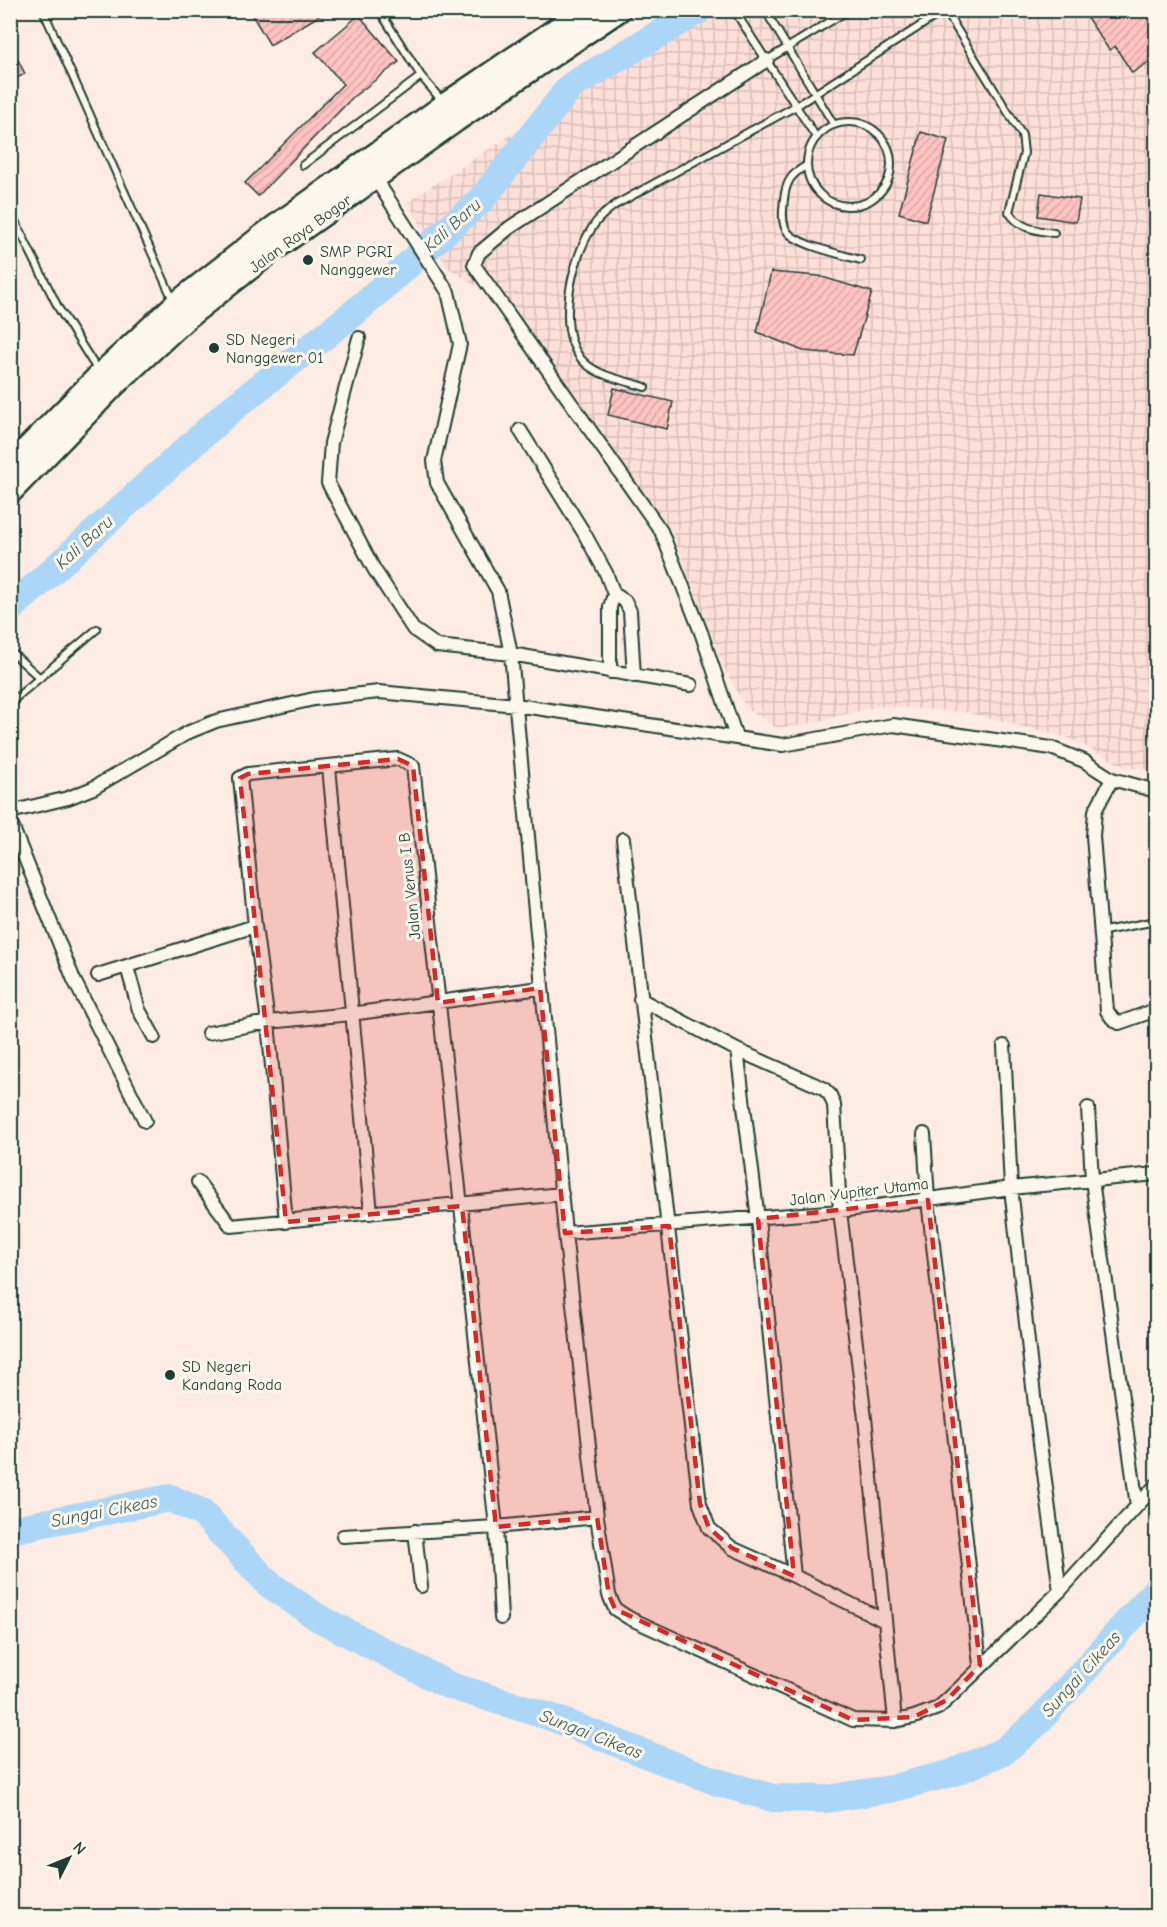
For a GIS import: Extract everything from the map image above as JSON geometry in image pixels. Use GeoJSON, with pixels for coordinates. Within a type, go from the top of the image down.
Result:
{"type":"FeatureCollection","features":[{"type":"Feature","properties":{"kind":"highway","name":"Jalan Raya Bogor"},"geometry":{"type":"LineString","coordinates":[[370,171],[445,105],[585,10]]}},
{"type":"Feature","properties":{"kind":"highway","name":"Jalan Raya Bogor"},"geometry":{"type":"LineString","coordinates":[[10,466],[100,375],[181,311],[265,234],[456,120],[620,10]]}},
{"type":"Feature","properties":{"kind":"highway","name":"Jalan Raya Bogor"},"geometry":{"type":"LineString","coordinates":[[10,492],[112,387],[181,311]]}},
{"type":"Feature","properties":{"kind":"street"},"geometry":{"type":"LineString","coordinates":[[736,737],[701,632],[661,531],[474,265],[478,253],[509,228],[764,55]]}},
{"type":"Feature","properties":{"kind":"street"},"geometry":{"type":"LineString","coordinates":[[370,171],[444,284],[458,327],[460,344],[434,461],[437,483],[498,591],[511,654],[540,988],[565,1233],[597,1517],[609,1595],[615,1609],[667,1636],[853,1720],[895,1721],[938,1708],[980,1665],[1060,1591],[1156,1485]]}},
{"type":"Feature","properties":{"kind":"street"},"geometry":{"type":"LineString","coordinates":[[359,338],[331,443],[328,483],[374,569],[413,629],[436,646],[511,654],[691,685]]}},
{"type":"Feature","properties":{"kind":"street"},"geometry":{"type":"LineString","coordinates":[[520,429],[589,543],[614,594],[625,601],[633,620],[634,676]]}},
{"type":"Feature","properties":{"kind":"street"},"geometry":{"type":"LineString","coordinates":[[610,672],[610,607],[614,594]]}},
{"type":"Feature","properties":{"kind":"street"},"geometry":{"type":"LineString","coordinates":[[10,812],[68,798],[93,788],[189,732],[216,721],[314,699],[379,692],[516,705],[629,724],[783,745],[892,725],[1051,748],[1084,761],[1112,779],[1156,791]]}},
{"type":"Feature","properties":{"kind":"street","name":"Jalan Venus I B"},"geometry":{"type":"LineString","coordinates":[[328,767],[398,759],[413,766],[496,1527],[501,1618]]}},
{"type":"Feature","properties":{"kind":"street"},"geometry":{"type":"LineString","coordinates":[[286,1222],[268,1022],[255,927],[240,778],[248,774],[328,767],[371,1213]]}},
{"type":"Feature","properties":{"kind":"street"},"geometry":{"type":"LineString","coordinates":[[1112,779],[1095,811],[1093,836],[1107,1011],[1119,1023],[1156,1010]]}},
{"type":"Feature","properties":{"kind":"street"},"geometry":{"type":"LineString","coordinates":[[10,821],[13,836],[78,990],[145,1121]]}},
{"type":"Feature","properties":{"kind":"street"},"geometry":{"type":"LineString","coordinates":[[623,839],[700,1504],[709,1528],[732,1548],[884,1620]]}},
{"type":"Feature","properties":{"kind":"street"},"geometry":{"type":"LineString","coordinates":[[98,975],[255,927]]}},
{"type":"Feature","properties":{"kind":"street"},"geometry":{"type":"LineString","coordinates":[[127,968],[139,1010],[154,1037]]}},
{"type":"Feature","properties":{"kind":"street"},"geometry":{"type":"LineString","coordinates":[[208,1033],[268,1022],[351,1014],[540,988]]}},
{"type":"Feature","properties":{"kind":"street"},"geometry":{"type":"LineString","coordinates":[[640,999],[737,1050],[823,1088],[830,1095],[834,1105],[840,1211],[866,1427],[895,1721]]}},
{"type":"Feature","properties":{"kind":"street"},"geometry":{"type":"LineString","coordinates":[[1004,1046],[1011,1188],[1036,1414],[1060,1591]]}},
{"type":"Feature","properties":{"kind":"street"},"geometry":{"type":"LineString","coordinates":[[737,1050],[758,1220],[794,1576]]}},
{"type":"Feature","properties":{"kind":"street"},"geometry":{"type":"LineString","coordinates":[[1088,1108],[1092,1180],[1137,1506]]}},
{"type":"Feature","properties":{"kind":"street"},"geometry":{"type":"LineString","coordinates":[[924,1134],[928,1200],[980,1665]]}},
{"type":"Feature","properties":{"kind":"street","name":"Jalan Yupiter Utama"},"geometry":{"type":"LineString","coordinates":[[565,1233],[758,1220],[1011,1188],[1156,1174]]}},
{"type":"Feature","properties":{"kind":"street"},"geometry":{"type":"LineString","coordinates":[[198,1182],[231,1226],[462,1206],[562,1194]]}},
{"type":"Feature","properties":{"kind":"street"},"geometry":{"type":"LineString","coordinates":[[343,1536],[496,1527],[597,1517]]}},
{"type":"Feature","properties":{"kind":"street"},"geometry":{"type":"LineString","coordinates":[[414,1531],[421,1586]]}},
{"type":"Feature","properties":{"kind":"lane"},"geometry":{"type":"LineString","coordinates":[[43,10],[181,311]]}},
{"type":"Feature","properties":{"kind":"lane"},"geometry":{"type":"LineString","coordinates":[[379,10],[421,76],[445,105]]}},
{"type":"Feature","properties":{"kind":"lane"},"geometry":{"type":"LineString","coordinates":[[734,10],[816,137]]}},
{"type":"Feature","properties":{"kind":"lane"},"geometry":{"type":"LineString","coordinates":[[765,10],[834,125]]}},
{"type":"Feature","properties":{"kind":"lane"},"geometry":{"type":"LineString","coordinates":[[764,55],[788,48],[849,10]]}},
{"type":"Feature","properties":{"kind":"lane"},"geometry":{"type":"LineString","coordinates":[[645,387],[602,373],[586,364],[570,340],[568,304],[575,266],[591,229],[615,205],[796,106],[945,10],[1022,135],[1024,153],[1009,212],[1015,222],[1024,228],[1054,233]]}},
{"type":"Feature","properties":{"kind":"lane"},"geometry":{"type":"LineString","coordinates":[[303,165],[421,76]]}},
{"type":"Feature","properties":{"kind":"lane"},"geometry":{"type":"LineString","coordinates":[[845,122],[863,124],[879,133],[889,149],[892,167],[887,184],[875,198],[858,206],[840,206],[824,198],[812,184],[806,166],[808,151],[816,137],[834,125],[845,122]]}},
{"type":"Feature","properties":{"kind":"lane"},"geometry":{"type":"LineString","coordinates":[[806,166],[796,172],[788,182],[783,209],[787,232],[796,240],[861,260]]}},
{"type":"Feature","properties":{"kind":"lane"},"geometry":{"type":"LineString","coordinates":[[10,211],[59,309],[100,375]]}},
{"type":"Feature","properties":{"kind":"lane"},"geometry":{"type":"LineString","coordinates":[[10,703],[97,629]]}},
{"type":"Feature","properties":{"kind":"lane"},"geometry":{"type":"LineString","coordinates":[[10,651],[40,678]]}},
{"type":"Feature","properties":{"kind":"lane"},"geometry":{"type":"LineString","coordinates":[[1099,932],[1156,921]]}},
{"type":"Feature","properties":{"kind":"highlighted area"},"geometry":{"type":"Polygon","coordinates":[[[398,759],[413,766],[438,1003],[540,988],[565,1233],[669,1226],[700,1504],[709,1528],[732,1548],[794,1576],[758,1219],[928,1200],[980,1665],[947,1700],[914,1717],[853,1720],[629,1618],[615,1609],[609,1595],[597,1517],[496,1527],[462,1206],[286,1222],[239,786],[240,778],[248,774],[398,759]]]}},
{"type":"Feature","properties":{"kind":"shaded area"},"geometry":{"type":"Polygon","coordinates":[[[704,11],[1156,11],[1156,770],[1125,767],[1069,738],[964,712],[878,706],[808,724],[777,728],[747,709],[725,670],[672,532],[531,333],[490,295],[447,267],[407,202],[704,11]]]}},
{"type":"Feature","properties":{"kind":"building"},"geometry":{"type":"Polygon","coordinates":[[[249,10],[329,10],[270,45],[249,10]]]}},
{"type":"Feature","properties":{"kind":"building"},"geometry":{"type":"Polygon","coordinates":[[[1082,10],[1156,10],[1156,57],[1132,73],[1115,46],[1109,50],[1082,10]]]}},
{"type":"Feature","properties":{"kind":"building"},"geometry":{"type":"Polygon","coordinates":[[[359,15],[399,62],[353,97],[258,196],[245,183],[343,84],[315,52],[359,15]]]}},
{"type":"Feature","properties":{"kind":"building"},"geometry":{"type":"Polygon","coordinates":[[[10,44],[25,74],[10,81],[10,44]]]}},
{"type":"Feature","properties":{"kind":"building"},"geometry":{"type":"Polygon","coordinates":[[[921,132],[948,140],[926,221],[899,213],[921,132]]]}},
{"type":"Feature","properties":{"kind":"building"},"geometry":{"type":"Polygon","coordinates":[[[1041,193],[1080,199],[1076,222],[1038,216],[1041,193]]]}},
{"type":"Feature","properties":{"kind":"building"},"geometry":{"type":"Polygon","coordinates":[[[771,272],[819,276],[872,292],[853,355],[803,351],[757,332],[771,272]]]}},
{"type":"Feature","properties":{"kind":"building"},"geometry":{"type":"Polygon","coordinates":[[[614,388],[673,402],[667,429],[608,415],[614,388]]]}},
{"type":"Feature","properties":{"kind":"waterway","name":"Kali Baru"},"geometry":{"type":"LineString","coordinates":[[10,609],[228,412],[355,312],[481,200],[571,86],[699,10]]}},
{"type":"Feature","properties":{"kind":"waterway","name":"Sungai Cikeas"},"geometry":{"type":"LineString","coordinates":[[10,1530],[170,1498],[202,1513],[270,1585],[317,1617],[448,1685],[548,1716],[720,1783],[773,1798],[826,1799],[890,1789],[952,1773],[1004,1751],[1037,1723],[1156,1590]]}},
{"type":"Feature","properties":{"kind":"place","name":"SMP PGRI Nanggewer"},"geometry":{"type":"Point","coordinates":[308,260]}},
{"type":"Feature","properties":{"kind":"place","name":"SD Negeri Nanggewer 01"},"geometry":{"type":"Point","coordinates":[214,348]}},
{"type":"Feature","properties":{"kind":"place","name":"SD Negeri Kandang Roda"},"geometry":{"type":"Point","coordinates":[170,1375]}}]}
